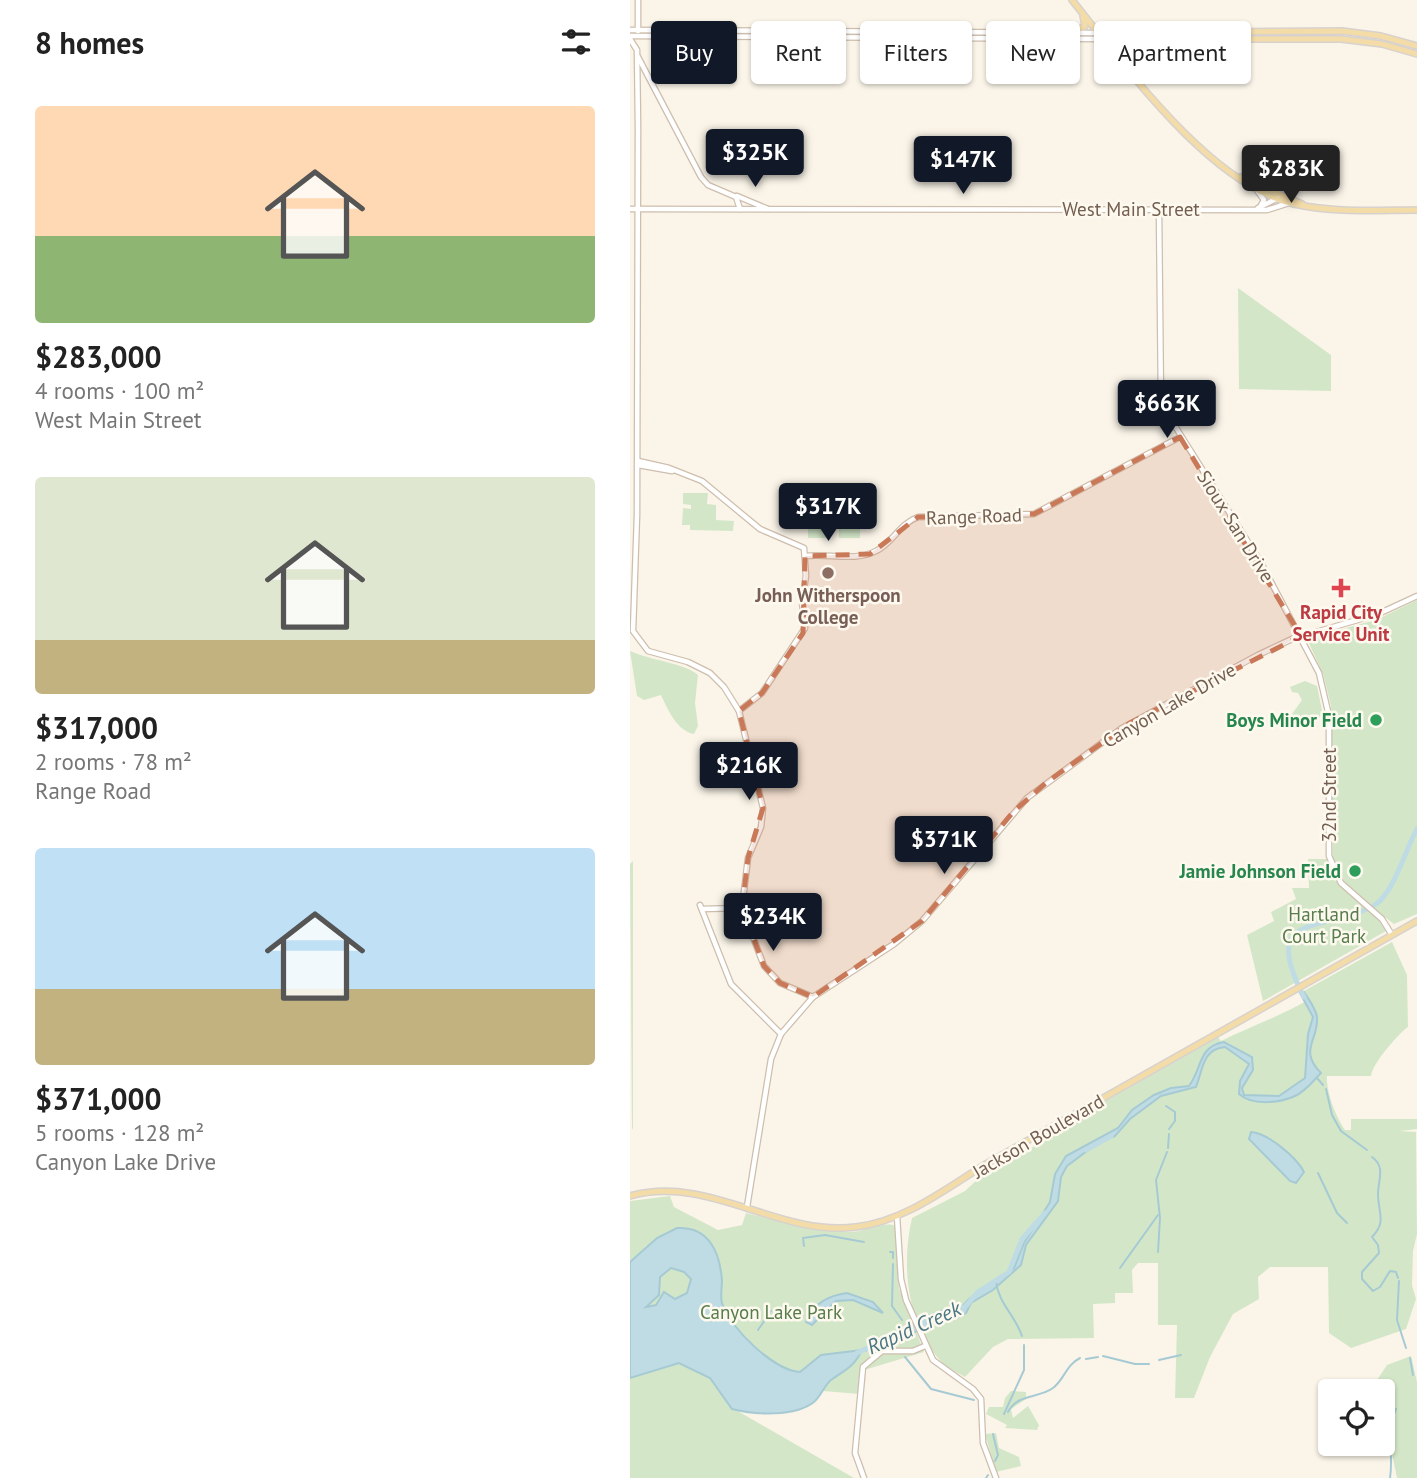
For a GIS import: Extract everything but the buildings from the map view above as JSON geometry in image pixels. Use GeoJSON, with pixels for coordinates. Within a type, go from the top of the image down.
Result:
{"type":"FeatureCollection","features":[{"type":"Feature","properties":{"kind":"main road"},"geometry":{"type":"LineString","coordinates":[[1072,0],[1094,27]]}},
{"type":"Feature","properties":{"kind":"main road"},"geometry":{"type":"LineString","coordinates":[[1080,28],[1085,26],[1082,13]]}},
{"type":"Feature","properties":{"kind":"main road"},"geometry":{"type":"LineString","coordinates":[[1251,34],[1274,31],[1333,35],[1417,50]]}},
{"type":"Feature","properties":{"kind":"main road"},"geometry":{"type":"LineString","coordinates":[[1251,35],[1302,38],[1364,33],[1417,50]]}},
{"type":"Feature","properties":{"kind":"main road"},"geometry":{"type":"LineString","coordinates":[[1143,84],[1198,147],[1254,189],[1298,203]]}},
{"type":"Feature","properties":{"kind":"main road"},"geometry":{"type":"LineString","coordinates":[[1238,176],[1276,195]]}},
{"type":"Feature","properties":{"kind":"main road","name":"West Main Street"},"geometry":{"type":"LineString","coordinates":[[1298,203],[1345,210],[1417,210]]}},
{"type":"Feature","properties":{"kind":"main road","name":"Jackson Boulevard"},"geometry":{"type":"LineString","coordinates":[[630,1196],[658,1191],[682,1191],[827,1227],[855,1227],[897,1216],[1417,921]]}},
{"type":"Feature","properties":{"kind":"street"},"geometry":{"type":"LineString","coordinates":[[638,0],[638,463],[632,625],[636,638],[648,651],[688,662],[709,673],[724,687],[739,711],[763,808],[761,827],[748,858],[742,908],[764,966],[780,983],[813,997]]}},
{"type":"Feature","properties":{"kind":"street"},"geometry":{"type":"LineString","coordinates":[[630,35],[638,31],[651,31]]}},
{"type":"Feature","properties":{"kind":"street"},"geometry":{"type":"LineString","coordinates":[[737,32],[860,32]]}},
{"type":"Feature","properties":{"kind":"street"},"geometry":{"type":"LineString","coordinates":[[637,38],[643,33],[651,33]]}},
{"type":"Feature","properties":{"kind":"street"},"geometry":{"type":"LineString","coordinates":[[630,35],[637,38],[860,39]]}},
{"type":"Feature","properties":{"kind":"street"},"geometry":{"type":"LineString","coordinates":[[630,35],[644,69],[703,180],[768,209]]}},
{"type":"Feature","properties":{"kind":"street"},"geometry":{"type":"LineString","coordinates":[[972,39],[1094,39]]}},
{"type":"Feature","properties":{"kind":"street"},"geometry":{"type":"LineString","coordinates":[[638,77],[644,69]]}},
{"type":"Feature","properties":{"kind":"street"},"geometry":{"type":"LineString","coordinates":[[1254,189],[1264,198],[1256,208]]}},
{"type":"Feature","properties":{"kind":"street"},"geometry":{"type":"LineString","coordinates":[[733,195],[739,202],[740,209]]}},
{"type":"Feature","properties":{"kind":"street"},"geometry":{"type":"LineString","coordinates":[[1270,210],[1278,203],[1276,195]]}},
{"type":"Feature","properties":{"kind":"street","name":"West Main Street"},"geometry":{"type":"LineString","coordinates":[[1256,208],[1276,195]]}},
{"type":"Feature","properties":{"kind":"street","name":"West Main Street"},"geometry":{"type":"LineString","coordinates":[[630,209],[1270,210],[1283,204],[1298,203]]}},
{"type":"Feature","properties":{"kind":"street","name":"Sioux San Drive"},"geometry":{"type":"LineString","coordinates":[[1159,209],[1160,394],[1165,412],[1260,561],[1301,636]]}},
{"type":"Feature","properties":{"kind":"street"},"geometry":{"type":"LineString","coordinates":[[637,438],[640,455],[648,461],[709,485],[760,528],[802,546],[805,556],[803,632],[762,693],[739,711]]}},
{"type":"Feature","properties":{"kind":"street","name":"Range Road"},"geometry":{"type":"LineString","coordinates":[[805,556],[870,554],[886,545],[905,523],[918,517],[1034,514],[1180,438]]}},
{"type":"Feature","properties":{"kind":"street"},"geometry":{"type":"LineString","coordinates":[[638,463],[648,461]]}},
{"type":"Feature","properties":{"kind":"street"},"geometry":{"type":"LineString","coordinates":[[638,463],[673,470]]}},
{"type":"Feature","properties":{"kind":"street","name":"Canyon Lake Drive"},"geometry":{"type":"LineString","coordinates":[[747,1207],[771,1059],[781,1034],[813,997],[894,944],[922,921],[1014,811],[1047,782],[1130,723],[1265,651],[1301,636],[1378,614],[1417,596]]}},
{"type":"Feature","properties":{"kind":"street","name":"32nd Street"},"geometry":{"type":"LineString","coordinates":[[1301,636],[1320,673],[1328,701],[1329,856],[1340,883],[1376,913],[1392,934]]}},
{"type":"Feature","properties":{"kind":"street"},"geometry":{"type":"LineString","coordinates":[[732,907],[740,901],[744,891]]}},
{"type":"Feature","properties":{"kind":"street"},"geometry":{"type":"LineString","coordinates":[[742,908],[701,907],[731,984],[781,1034]]}},
{"type":"Feature","properties":{"kind":"street"},"geometry":{"type":"LineString","coordinates":[[897,1216],[901,1283],[913,1318],[925,1346],[939,1367],[979,1396],[984,1443],[996,1478]]}},
{"type":"Feature","properties":{"kind":"street"},"geometry":{"type":"LineString","coordinates":[[864,1478],[855,1450],[864,1365],[885,1349],[913,1351],[925,1346]]}},
{"type":"Feature","properties":{"kind":"highlighted area"},"geometry":{"type":"Polygon","coordinates":[[[1180,437],[1301,636],[1130,723],[1047,782],[1014,811],[922,921],[813,997],[780,983],[764,966],[742,908],[748,858],[763,808],[739,711],[762,693],[803,633],[805,556],[870,554],[918,517],[1034,514],[1180,437]]]}},
{"type":"Feature","properties":{"kind":"green space"},"geometry":{"type":"Polygon","coordinates":[[[1238,288],[1331,355],[1331,391],[1239,389],[1238,288]]]}},
{"type":"Feature","properties":{"kind":"green space"},"geometry":{"type":"Polygon","coordinates":[[[839,491],[861,491],[860,538],[839,538],[839,491]]]}},
{"type":"Feature","properties":{"kind":"green space"},"geometry":{"type":"Polygon","coordinates":[[[808,492],[829,492],[829,538],[808,538],[808,492]]]}},
{"type":"Feature","properties":{"kind":"green space"},"geometry":{"type":"Polygon","coordinates":[[[683,493],[708,493],[707,504],[716,505],[716,520],[734,521],[733,531],[690,530],[690,525],[682,525],[683,508],[691,509],[691,505],[683,504],[683,493]]]}},
{"type":"Feature","properties":{"kind":"green space"},"geometry":{"type":"Polygon","coordinates":[[[1417,600],[1417,914],[1394,924],[1349,890],[1333,860],[1331,706],[1323,674],[1307,639],[1378,619],[1417,600]]]}},
{"type":"Feature","properties":{"kind":"green space"},"geometry":{"type":"Polygon","coordinates":[[[630,651],[685,667],[698,675],[695,703],[698,726],[694,734],[678,724],[661,695],[644,700],[637,696],[630,651]]]}},
{"type":"Feature","properties":{"kind":"green space"},"geometry":{"type":"Polygon","coordinates":[[[1305,681],[1317,686],[1323,715],[1310,723],[1294,724],[1292,714],[1302,700],[1290,687],[1305,681]]]}},
{"type":"Feature","properties":{"kind":"green space","name":"Hartland Court Park"},"geometry":{"type":"Polygon","coordinates":[[[1308,859],[1327,859],[1338,882],[1371,912],[1386,931],[1263,1001],[1247,935],[1274,921],[1271,912],[1296,899],[1292,888],[1309,888],[1308,859]]]}},
{"type":"Feature","properties":{"kind":"green space"},"geometry":{"type":"Polygon","coordinates":[[[633,861],[633,1128],[632,1130],[630,864],[633,861]]]}},
{"type":"Feature","properties":{"kind":"green space"},"geometry":{"type":"Polygon","coordinates":[[[1392,942],[1407,975],[1408,1027],[1386,1050],[1371,1076],[1327,1076],[1327,1082],[1332,1104],[1345,1130],[1351,1130],[1351,1119],[1417,1119],[1417,1129],[1400,1131],[1416,1132],[1417,1234],[1413,1251],[1412,1285],[1416,1299],[1406,1329],[1351,1348],[1329,1333],[1328,1267],[1270,1267],[1258,1277],[1259,1299],[1233,1314],[1210,1357],[1194,1398],[1175,1398],[1177,1325],[1158,1325],[1158,1263],[1138,1263],[1132,1270],[1133,1293],[1115,1293],[1115,1303],[1093,1304],[1094,1338],[1008,1339],[993,1347],[965,1377],[941,1361],[919,1327],[909,1292],[907,1254],[912,1218],[965,1191],[980,1177],[1085,1117],[1084,1113],[1218,1037],[1221,1041],[1306,1001],[1302,992],[1392,942]]]}},
{"type":"Feature","properties":{"kind":"green space","name":"Canyon Lake Park"},"geometry":{"type":"Polygon","coordinates":[[[670,1196],[674,1207],[718,1230],[742,1225],[746,1213],[797,1225],[848,1232],[885,1225],[896,1226],[899,1288],[924,1352],[861,1371],[859,1394],[823,1391],[805,1406],[783,1412],[736,1410],[854,1478],[630,1478],[630,1201],[670,1196]]]}},
{"type":"Feature","properties":{"kind":"green space"},"geometry":{"type":"Polygon","coordinates":[[[1411,1356],[1417,1382],[1417,1478],[1397,1478],[1392,1456],[1395,1456],[1395,1379],[1378,1379],[1387,1365],[1411,1356]]]}},
{"type":"Feature","properties":{"kind":"green space"},"geometry":{"type":"Polygon","coordinates":[[[1011,1391],[1026,1392],[1026,1399],[1011,1409],[1013,1418],[1028,1406],[1039,1425],[1037,1430],[1005,1428],[1007,1425],[986,1414],[989,1407],[1003,1407],[1005,1398],[1011,1391]]]}},
{"type":"Feature","properties":{"kind":"green space"},"geometry":{"type":"Polygon","coordinates":[[[996,1433],[999,1448],[1019,1457],[1021,1466],[996,1472],[985,1434],[996,1433]]]}},
{"type":"Feature","properties":{"kind":"water"},"geometry":{"type":"Polygon","coordinates":[[[1304,992],[1317,1017],[1310,1051],[1314,1065],[1321,1073],[1306,1089],[1295,1096],[1274,1102],[1258,1102],[1245,1098],[1239,1094],[1240,1081],[1249,1064],[1225,1047],[1212,1052],[1204,1061],[1196,1087],[1161,1096],[1130,1119],[1115,1136],[1095,1145],[1067,1166],[1061,1177],[1058,1201],[1026,1245],[1021,1265],[993,1290],[971,1303],[966,1313],[957,1318],[955,1314],[937,1316],[932,1325],[910,1334],[907,1324],[946,1309],[958,1311],[969,1299],[1014,1268],[1024,1243],[1050,1202],[1055,1174],[1066,1156],[1118,1128],[1132,1110],[1154,1095],[1171,1088],[1189,1086],[1209,1048],[1224,1042],[1252,1057],[1253,1070],[1242,1088],[1244,1095],[1279,1096],[1305,1078],[1308,1034],[1313,1017],[1300,993],[1304,992]]]}},
{"type":"Feature","properties":{"kind":"water"},"geometry":{"type":"Polygon","coordinates":[[[1251,1132],[1273,1141],[1295,1160],[1304,1172],[1296,1183],[1290,1181],[1249,1139],[1251,1132]]]}},
{"type":"Feature","properties":{"kind":"water"},"geometry":{"type":"Polygon","coordinates":[[[677,1228],[688,1228],[697,1231],[710,1242],[721,1270],[721,1300],[726,1313],[754,1346],[778,1364],[800,1372],[821,1355],[862,1350],[859,1356],[849,1368],[829,1382],[814,1402],[786,1412],[752,1413],[732,1409],[710,1378],[679,1363],[630,1378],[630,1262],[657,1238],[677,1228]],[[671,1268],[660,1277],[659,1295],[646,1307],[656,1305],[664,1292],[675,1299],[687,1293],[691,1279],[684,1272],[671,1268]]]}},
{"type":"Feature","properties":{"kind":"water"},"geometry":{"type":"Polygon","coordinates":[[[847,1293],[873,1302],[883,1313],[853,1300],[836,1301],[812,1325],[806,1322],[817,1305],[847,1293]]]}},
{"type":"Feature","properties":{"kind":"waterway","name":"Rapid Creek"},"geometry":{"type":"LineString","coordinates":[[1304,997],[1292,968],[1289,949],[1293,936],[1304,928],[1357,913],[1376,904],[1394,880],[1417,829]]}},
{"type":"Feature","properties":{"kind":"waterway"},"geometry":{"type":"LineString","coordinates":[[1317,1078],[1323,1085]]}},
{"type":"Feature","properties":{"kind":"waterway"},"geometry":{"type":"LineString","coordinates":[[1326,1089],[1332,1115],[1341,1131],[1367,1150]]}},
{"type":"Feature","properties":{"kind":"waterway"},"geometry":{"type":"LineString","coordinates":[[1166,1106],[1175,1112],[1175,1121],[1169,1129]]}},
{"type":"Feature","properties":{"kind":"waterway"},"geometry":{"type":"LineString","coordinates":[[1168,1148],[1169,1134]]}},
{"type":"Feature","properties":{"kind":"waterway","name":"Rapid Creek"},"geometry":{"type":"LineString","coordinates":[[1086,1150],[1111,1136]]}},
{"type":"Feature","properties":{"kind":"waterway"},"geometry":{"type":"LineString","coordinates":[[1158,1252],[1160,1218],[1156,1180],[1167,1152]]}},
{"type":"Feature","properties":{"kind":"waterway"},"geometry":{"type":"LineString","coordinates":[[1372,1157],[1380,1169],[1378,1194],[1381,1217],[1377,1232],[1372,1237],[1378,1245],[1379,1253],[1362,1272],[1362,1279],[1373,1291],[1380,1287],[1390,1271],[1396,1272],[1398,1278]]}},
{"type":"Feature","properties":{"kind":"waterway"},"geometry":{"type":"LineString","coordinates":[[1318,1173],[1337,1213],[1347,1223]]}},
{"type":"Feature","properties":{"kind":"waterway","name":"Rapid Creek"},"geometry":{"type":"LineString","coordinates":[[949,1311],[965,1307],[978,1292],[1009,1272],[1022,1239],[1045,1213]]}},
{"type":"Feature","properties":{"kind":"waterway"},"geometry":{"type":"LineString","coordinates":[[1120,1268],[1158,1215]]}},
{"type":"Feature","properties":{"kind":"waterway"},"geometry":{"type":"LineString","coordinates":[[804,1246],[803,1238],[825,1235],[864,1242]]}},
{"type":"Feature","properties":{"kind":"waterway"},"geometry":{"type":"LineString","coordinates":[[890,1252],[893,1252],[893,1258]]}},
{"type":"Feature","properties":{"kind":"waterway"},"geometry":{"type":"LineString","coordinates":[[893,1264],[892,1306],[902,1320]]}},
{"type":"Feature","properties":{"kind":"waterway"},"geometry":{"type":"LineString","coordinates":[[996,1281],[1000,1296],[1022,1336]]}},
{"type":"Feature","properties":{"kind":"waterway"},"geometry":{"type":"LineString","coordinates":[[1399,1281],[1397,1320],[1406,1348]]}},
{"type":"Feature","properties":{"kind":"waterway"},"geometry":{"type":"LineString","coordinates":[[758,1330],[771,1311]]}},
{"type":"Feature","properties":{"kind":"waterway"},"geometry":{"type":"LineString","coordinates":[[908,1322],[921,1319]]}},
{"type":"Feature","properties":{"kind":"waterway","name":"Rapid Creek"},"geometry":{"type":"LineString","coordinates":[[857,1353],[915,1326]]}},
{"type":"Feature","properties":{"kind":"waterway"},"geometry":{"type":"LineString","coordinates":[[1004,1414],[1024,1370],[1024,1345]]}},
{"type":"Feature","properties":{"kind":"waterway","name":"Rapid Creek"},"geometry":{"type":"LineString","coordinates":[[862,1350],[866,1351]]}},
{"type":"Feature","properties":{"kind":"waterway"},"geometry":{"type":"LineString","coordinates":[[1159,1360],[1181,1355]]}},
{"type":"Feature","properties":{"kind":"waterway"},"geometry":{"type":"LineString","coordinates":[[1103,1356],[1135,1364],[1149,1364]]}},
{"type":"Feature","properties":{"kind":"waterway"},"geometry":{"type":"LineString","coordinates":[[905,1357],[931,1389],[974,1400]]}},
{"type":"Feature","properties":{"kind":"waterway"},"geometry":{"type":"LineString","coordinates":[[1086,1359],[1098,1357]]}},
{"type":"Feature","properties":{"kind":"waterway"},"geometry":{"type":"LineString","coordinates":[[1008,1412],[1017,1402],[1053,1388],[1080,1358]]}},
{"type":"Feature","properties":{"kind":"waterway"},"geometry":{"type":"LineString","coordinates":[[1410,1358],[1413,1375]]}},
{"type":"Feature","properties":{"kind":"waterway"},"geometry":{"type":"LineString","coordinates":[[1390,1478],[1390,1435],[1396,1409]]}},
{"type":"Feature","properties":{"kind":"waterway"},"geometry":{"type":"LineString","coordinates":[[993,1434],[998,1455],[995,1461]]}},
{"type":"Feature","properties":{"kind":"place","name":"John Witherspoon College"},"geometry":{"type":"Point","coordinates":[828,573]}},
{"type":"Feature","properties":{"kind":"place","name":"Rapid City Service Unit"},"geometry":{"type":"Point","coordinates":[1341,588]}},
{"type":"Feature","properties":{"kind":"place","name":"Boys Minor Field"},"geometry":{"type":"Point","coordinates":[1376,720]}},
{"type":"Feature","properties":{"kind":"place","name":"Jamie Johnson Field"},"geometry":{"type":"Point","coordinates":[1355,871]}}]}
